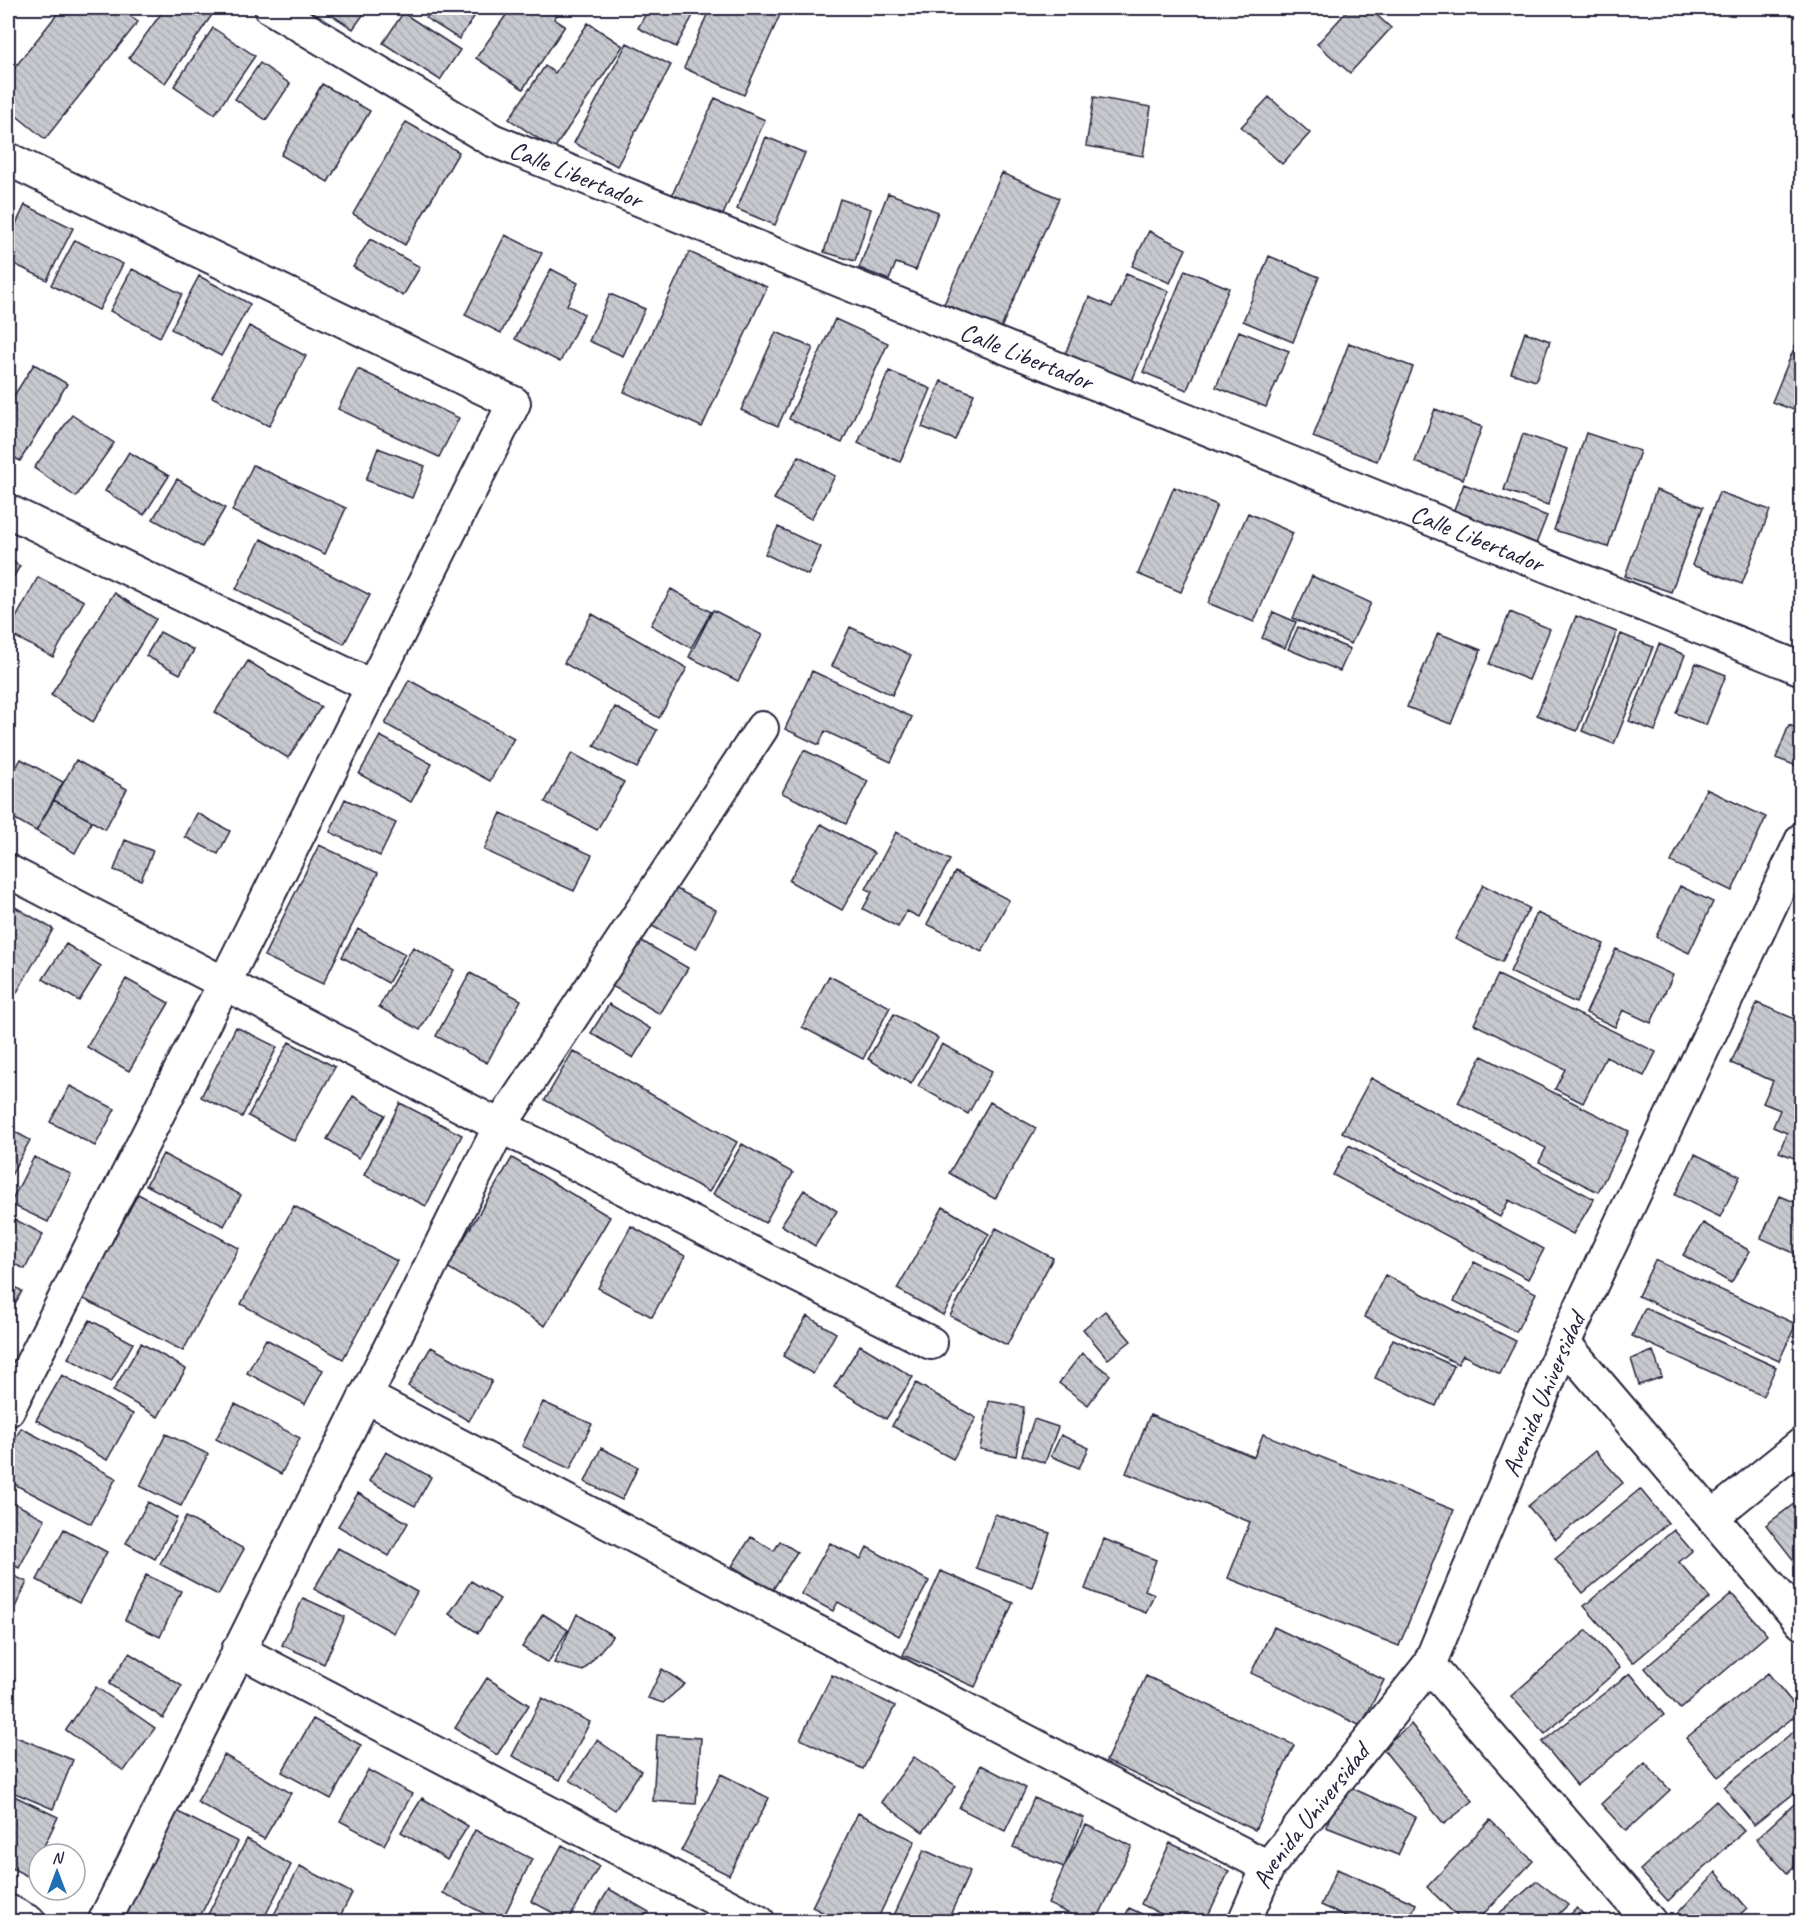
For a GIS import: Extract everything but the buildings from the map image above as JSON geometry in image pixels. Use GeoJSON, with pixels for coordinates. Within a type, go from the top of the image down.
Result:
{"type":"FeatureCollection","features":[{"type":"Feature","properties":{"kind":"street","name":"Calle Libertador"},"geometry":{"type":"LineString","coordinates":[[271,8],[492,140],[1802,669]]}},
{"type":"Feature","properties":{"kind":"street"},"geometry":{"type":"LineString","coordinates":[[8,159],[514,403],[8,1410]]}},
{"type":"Feature","properties":{"kind":"street"},"geometry":{"type":"LineString","coordinates":[[8,511],[373,687]]}},
{"type":"Feature","properties":{"kind":"street"},"geometry":{"type":"LineString","coordinates":[[104,1922],[500,1126],[762,728]]}},
{"type":"Feature","properties":{"kind":"street","name":"Avenida Universidad"},"geometry":{"type":"LineString","coordinates":[[1255,1915],[1268,1867],[1429,1665],[1564,1343],[1802,839]]}},
{"type":"Feature","properties":{"kind":"street"},"geometry":{"type":"LineString","coordinates":[[8,871],[500,1126],[932,1343]]}},
{"type":"Feature","properties":{"kind":"street"},"geometry":{"type":"LineString","coordinates":[[1564,1343],[1802,1623]]}},
{"type":"Feature","properties":{"kind":"street"},"geometry":{"type":"LineString","coordinates":[[365,1396],[1268,1867]]}},
{"type":"Feature","properties":{"kind":"street"},"geometry":{"type":"LineString","coordinates":[[1713,1516],[1802,1444]]}},
{"type":"Feature","properties":{"kind":"street"},"geometry":{"type":"LineString","coordinates":[[238,1650],[759,1922]]}},
{"type":"Feature","properties":{"kind":"street"},"geometry":{"type":"LineString","coordinates":[[1429,1665],[1650,1922]]}},
{"type":"Feature","properties":{"kind":"street"},"geometry":{"type":"LineString","coordinates":[[8,1911],[29,1922]]}}]}
